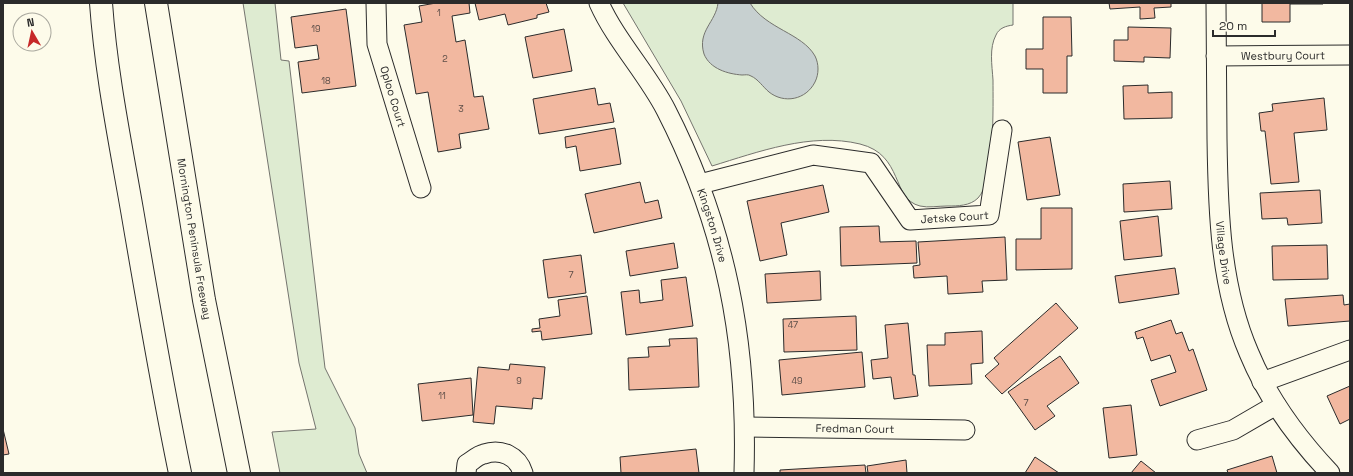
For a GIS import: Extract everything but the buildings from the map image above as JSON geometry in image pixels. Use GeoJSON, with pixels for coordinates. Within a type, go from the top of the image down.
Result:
{"type":"FeatureCollection","features":[{"type":"Feature","properties":{"kind":"highway"},"geometry":{"type":"LineString","coordinates":[[96,3],[162,386],[180,473]]}},
{"type":"Feature","properties":{"kind":"highway"},"geometry":{"type":"LineString","coordinates":[[101,3],[104,44]]}},
{"type":"Feature","properties":{"kind":"highway","name":"Mornington Peninsula Freeway"},"geometry":{"type":"LineString","coordinates":[[156,3],[204,300],[239,473]]}},
{"type":"Feature","properties":{"kind":"street","name":"Oploo Court"},"geometry":{"type":"LineString","coordinates":[[376,3],[377,44],[421,188]]}},
{"type":"Feature","properties":{"kind":"street","name":"Kingston Drive"},"geometry":{"type":"LineString","coordinates":[[599,3],[666,109],[700,184],[725,263],[739,339],[745,427],[744,473]]}},
{"type":"Feature","properties":{"kind":"street","name":"Village Drive"},"geometry":{"type":"LineString","coordinates":[[1216,3],[1218,209],[1228,282],[1248,352],[1262,382],[1302,443],[1330,473]]}},
{"type":"Feature","properties":{"kind":"street","name":"Westbury Court"},"geometry":{"type":"LineString","coordinates":[[1216,56],[1350,55]]}},
{"type":"Feature","properties":{"kind":"street","name":"Jetske Court"},"geometry":{"type":"LineString","coordinates":[[700,184],[812,155],[871,164],[910,220],[989,214],[1002,130]]}},
{"type":"Feature","properties":{"kind":"street"},"geometry":{"type":"LineString","coordinates":[[1262,382],[1350,350]]}},
{"type":"Feature","properties":{"kind":"street"},"geometry":{"type":"LineString","coordinates":[[1197,440],[1232,430],[1276,405]]}},
{"type":"Feature","properties":{"kind":"street","name":"Fredman Court"},"geometry":{"type":"LineString","coordinates":[[745,427],[965,430]]}},
{"type":"Feature","properties":{"kind":"street"},"geometry":{"type":"LineString","coordinates":[[466,473],[467,464],[484,454],[506,452],[520,463],[523,473]]}},
{"type":"Feature","properties":{"kind":"green space"},"geometry":{"type":"Polygon","coordinates":[[[243,3],[275,3],[281,60],[289,61],[325,368],[355,428],[359,454],[367,473],[280,473],[272,432],[316,429],[299,363],[243,3]]]}},
{"type":"Feature","properties":{"kind":"green space"},"geometry":{"type":"Polygon","coordinates":[[[623,3],[1013,3],[1013,25],[1001,29],[996,35],[992,45],[992,142],[988,176],[984,189],[975,201],[968,204],[955,206],[920,206],[911,202],[905,195],[891,167],[884,157],[874,150],[860,144],[841,141],[823,140],[785,145],[712,166],[681,101],[623,3]]]}},
{"type":"Feature","properties":{"kind":"shaded area"},"geometry":{"type":"Polygon","coordinates":[[[718,3],[750,3],[765,19],[793,36],[809,48],[815,56],[818,69],[815,82],[811,88],[806,93],[794,98],[781,98],[769,92],[750,75],[725,72],[710,63],[704,54],[703,39],[717,10],[718,3]]]}}]}
